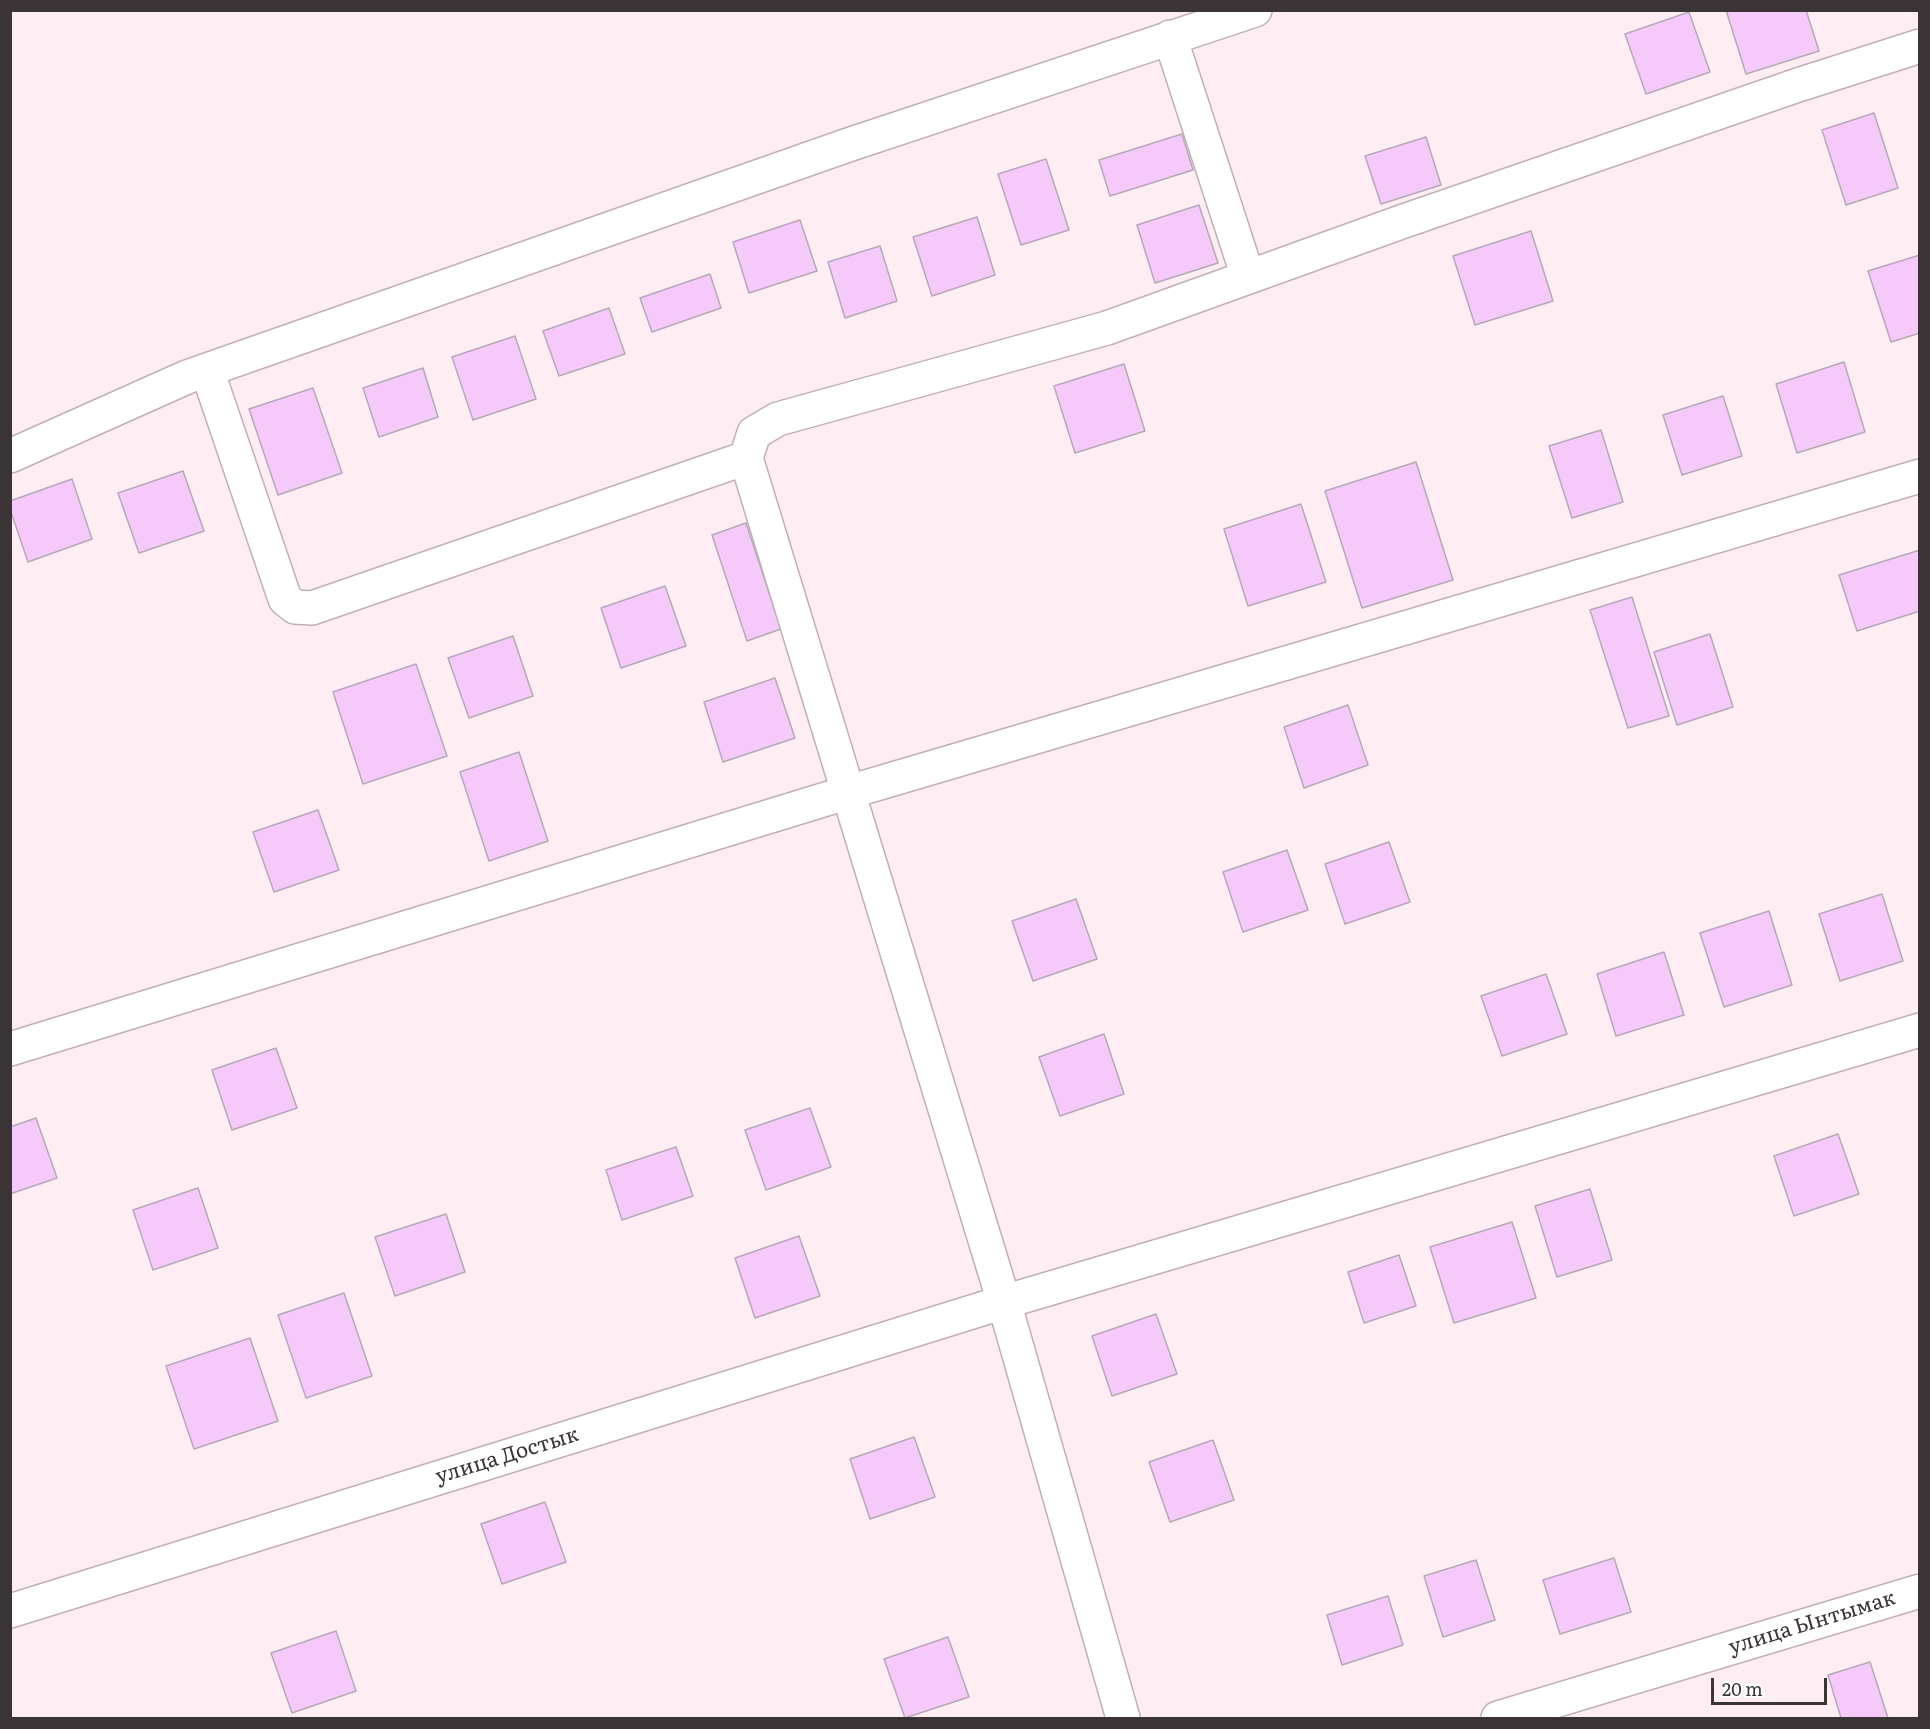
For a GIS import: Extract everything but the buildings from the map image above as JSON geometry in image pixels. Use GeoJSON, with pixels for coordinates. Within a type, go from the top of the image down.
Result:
{"type":"FeatureCollection","features":[{"type":"Feature","properties":{"kind":"street"},"geometry":{"type":"LineString","coordinates":[[10,456],[207,370],[850,144],[1255,10]]}},
{"type":"Feature","properties":{"kind":"street"},"geometry":{"type":"LineString","coordinates":[[1170,37],[1248,277]]}},
{"type":"Feature","properties":{"kind":"street"},"geometry":{"type":"LineString","coordinates":[[1123,1719],[1004,1302],[746,458],[754,433],[778,419],[1107,328],[1798,85],[1920,46]]}},
{"type":"Feature","properties":{"kind":"street"},"geometry":{"type":"LineString","coordinates":[[207,370],[285,599],[295,607],[312,608],[746,458]]}},
{"type":"Feature","properties":{"kind":"street"},"geometry":{"type":"LineString","coordinates":[[10,1049],[849,792],[1920,476]]}},
{"type":"Feature","properties":{"kind":"street","name":"улица Достык"},"geometry":{"type":"LineString","coordinates":[[10,1611],[1004,1302],[1920,1030]]}},
{"type":"Feature","properties":{"kind":"street","name":"улица Ынтымак"},"geometry":{"type":"LineString","coordinates":[[1498,1719],[1920,1591]]}}]}
